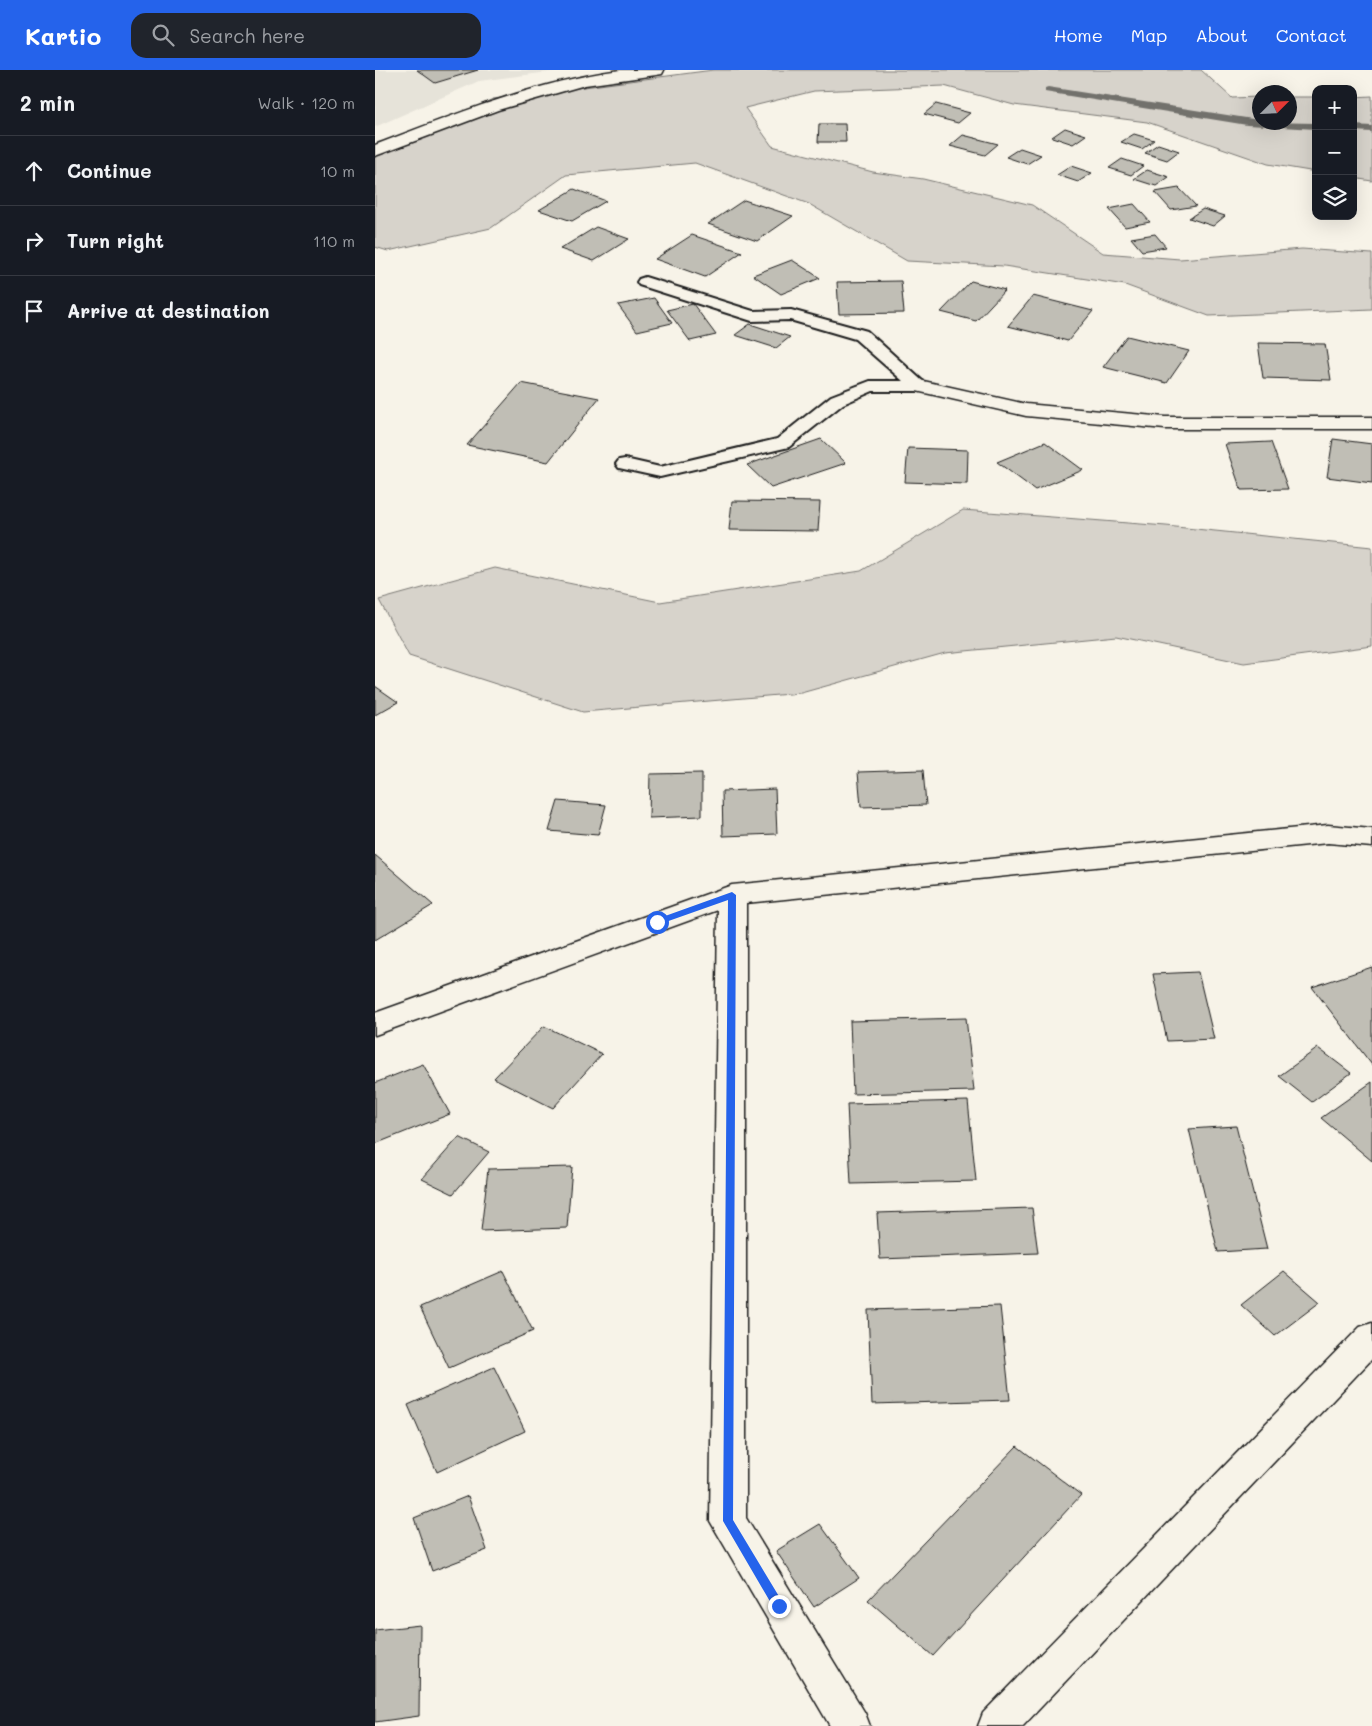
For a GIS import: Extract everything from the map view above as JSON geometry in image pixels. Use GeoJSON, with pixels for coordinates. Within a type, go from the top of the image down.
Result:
{"type":"FeatureCollection","features":[{"type":"Feature","properties":{"kind":"street"},"geometry":{"type":"LineString","coordinates":[[375,151],[501,104],[584,80],[657,70]]}},
{"type":"Feature","properties":{"kind":"street"},"geometry":{"type":"LineString","coordinates":[[919,386],[1026,410],[1165,423],[1372,423]]}},
{"type":"Feature","properties":{"kind":"street"},"geometry":{"type":"LineString","coordinates":[[375,1024],[732,895],[1328,834],[1372,838]]}},
{"type":"Feature","properties":{"kind":"street"},"geometry":{"type":"LineString","coordinates":[[732,895],[728,1521],[851,1726]]}},
{"type":"Feature","properties":{"kind":"street"},"geometry":{"type":"LineString","coordinates":[[997,1726],[1372,1337]]}},
{"type":"Feature","properties":{"kind":"lane"},"geometry":{"type":"LineString","coordinates":[[645,282],[752,316],[791,315],[861,335],[919,386]]}},
{"type":"Feature","properties":{"kind":"lane"},"geometry":{"type":"LineString","coordinates":[[625,464],[660,472],[783,443],[837,400],[869,386],[919,386]]}},
{"type":"Feature","properties":{"kind":"shaded area"},"geometry":{"type":"Polygon","coordinates":[[[375,70],[565,70],[479,81],[375,127],[375,70]]]}},
{"type":"Feature","properties":{"kind":"shaded area"},"geometry":{"type":"Polygon","coordinates":[[[713,70],[1201,70],[1232,98],[1252,97],[1252,130],[1297,130],[1297,97],[1312,97],[1312,171],[1268,164],[1147,122],[1014,105],[944,86],[814,91],[745,108],[772,146],[873,172],[923,179],[1032,205],[1103,253],[1180,259],[1302,249],[1372,254],[1372,309],[1209,316],[1125,285],[1004,266],[907,261],[809,204],[695,163],[566,175],[491,228],[388,251],[375,247],[375,152],[493,99],[713,70]]]}},
{"type":"Feature","properties":{"kind":"shaded area"},"geometry":{"type":"Polygon","coordinates":[[[1372,96],[1372,181],[1357,179],[1357,97],[1372,96]]]}},
{"type":"Feature","properties":{"kind":"shaded area"},"geometry":{"type":"Polygon","coordinates":[[[963,510],[1166,526],[1372,547],[1372,646],[1244,663],[1116,636],[945,653],[801,693],[583,712],[409,656],[379,600],[495,568],[660,602],[861,571],[963,510]]]}},
{"type":"Feature","properties":{"kind":"building"},"geometry":{"type":"Polygon","coordinates":[[[417,70],[478,70],[435,83],[417,70]]]}},
{"type":"Feature","properties":{"kind":"building"},"geometry":{"type":"Polygon","coordinates":[[[936,104],[970,113],[958,123],[924,114],[936,104]]]}},
{"type":"Feature","properties":{"kind":"building"},"geometry":{"type":"Polygon","coordinates":[[[819,124],[845,124],[846,142],[818,142],[819,124]]]}},
{"type":"Feature","properties":{"kind":"building"},"geometry":{"type":"Polygon","coordinates":[[[1065,128],[1086,135],[1073,144],[1052,137],[1065,128]]]}},
{"type":"Feature","properties":{"kind":"building"},"geometry":{"type":"Polygon","coordinates":[[[1134,134],[1154,140],[1142,149],[1121,142],[1134,134]]]}},
{"type":"Feature","properties":{"kind":"building"},"geometry":{"type":"Polygon","coordinates":[[[963,135],[998,144],[985,155],[950,146],[963,135]]]}},
{"type":"Feature","properties":{"kind":"building"},"geometry":{"type":"Polygon","coordinates":[[[1158,144],[1179,151],[1167,160],[1145,153],[1158,144]]]}},
{"type":"Feature","properties":{"kind":"building"},"geometry":{"type":"Polygon","coordinates":[[[1020,148],[1041,155],[1027,164],[1006,157],[1020,148]]]}},
{"type":"Feature","properties":{"kind":"building"},"geometry":{"type":"Polygon","coordinates":[[[1122,159],[1143,166],[1131,175],[1109,168],[1122,159]]]}},
{"type":"Feature","properties":{"kind":"building"},"geometry":{"type":"Polygon","coordinates":[[[1071,166],[1092,173],[1078,182],[1057,175],[1071,166]]]}},
{"type":"Feature","properties":{"kind":"building"},"geometry":{"type":"Polygon","coordinates":[[[1147,170],[1169,177],[1156,186],[1134,179],[1147,170]]]}},
{"type":"Feature","properties":{"kind":"building"},"geometry":{"type":"Polygon","coordinates":[[[1179,188],[1196,206],[1171,210],[1155,192],[1179,188]]]}},
{"type":"Feature","properties":{"kind":"building"},"geometry":{"type":"Polygon","coordinates":[[[574,189],[606,201],[572,221],[539,210],[574,189]]]}},
{"type":"Feature","properties":{"kind":"building"},"geometry":{"type":"Polygon","coordinates":[[[744,200],[793,216],[757,241],[708,224],[744,200]]]}},
{"type":"Feature","properties":{"kind":"building"},"geometry":{"type":"Polygon","coordinates":[[[1134,204],[1150,222],[1125,227],[1109,209],[1134,204]]]}},
{"type":"Feature","properties":{"kind":"building"},"geometry":{"type":"Polygon","coordinates":[[[1203,209],[1225,216],[1213,226],[1189,218],[1203,209]]]}},
{"type":"Feature","properties":{"kind":"building"},"geometry":{"type":"Polygon","coordinates":[[[596,227],[629,239],[594,261],[560,249],[596,227]]]}},
{"type":"Feature","properties":{"kind":"building"},"geometry":{"type":"Polygon","coordinates":[[[1155,234],[1166,247],[1142,251],[1131,238],[1155,234]]]}},
{"type":"Feature","properties":{"kind":"building"},"geometry":{"type":"Polygon","coordinates":[[[692,235],[742,252],[705,277],[655,259],[692,235]]]}},
{"type":"Feature","properties":{"kind":"building"},"geometry":{"type":"Polygon","coordinates":[[[792,260],[820,278],[781,294],[753,275],[792,260]]]}},
{"type":"Feature","properties":{"kind":"building"},"geometry":{"type":"Polygon","coordinates":[[[901,281],[904,313],[839,314],[837,282],[901,281]]]}},
{"type":"Feature","properties":{"kind":"building"},"geometry":{"type":"Polygon","coordinates":[[[971,281],[1005,290],[976,321],[941,312],[971,281]]]}},
{"type":"Feature","properties":{"kind":"building"},"geometry":{"type":"Polygon","coordinates":[[[1033,296],[1093,311],[1068,341],[1008,326],[1033,296]]]}},
{"type":"Feature","properties":{"kind":"building"},"geometry":{"type":"Polygon","coordinates":[[[654,298],[672,323],[637,331],[618,305],[654,298]]]}},
{"type":"Feature","properties":{"kind":"building"},"geometry":{"type":"Polygon","coordinates":[[[693,304],[716,335],[690,341],[667,310],[693,304]]]}},
{"type":"Feature","properties":{"kind":"building"},"geometry":{"type":"Polygon","coordinates":[[[750,324],[790,337],[776,348],[735,335],[750,324]]]}},
{"type":"Feature","properties":{"kind":"building"},"geometry":{"type":"Polygon","coordinates":[[[1127,336],[1189,351],[1167,383],[1103,367],[1127,336]]]}},
{"type":"Feature","properties":{"kind":"building"},"geometry":{"type":"Polygon","coordinates":[[[1258,343],[1325,344],[1331,380],[1263,378],[1258,343]]]}},
{"type":"Feature","properties":{"kind":"building"},"geometry":{"type":"Polygon","coordinates":[[[521,383],[599,398],[548,462],[467,445],[521,383]]]}},
{"type":"Feature","properties":{"kind":"building"},"geometry":{"type":"Polygon","coordinates":[[[821,439],[846,463],[771,488],[747,465],[821,439]]]}},
{"type":"Feature","properties":{"kind":"building"},"geometry":{"type":"Polygon","coordinates":[[[1333,439],[1372,444],[1372,483],[1327,477],[1333,439]]]}},
{"type":"Feature","properties":{"kind":"building"},"geometry":{"type":"Polygon","coordinates":[[[1045,442],[1083,470],[1035,490],[997,462],[1045,442]]]}},
{"type":"Feature","properties":{"kind":"building"},"geometry":{"type":"Polygon","coordinates":[[[1271,442],[1288,489],[1241,490],[1225,444],[1271,442]]]}},
{"type":"Feature","properties":{"kind":"building"},"geometry":{"type":"Polygon","coordinates":[[[908,448],[968,450],[967,484],[905,482],[908,448]]]}},
{"type":"Feature","properties":{"kind":"building"},"geometry":{"type":"Polygon","coordinates":[[[732,501],[820,502],[818,531],[729,530],[732,501]]]}},
{"type":"Feature","properties":{"kind":"building"},"geometry":{"type":"Polygon","coordinates":[[[375,686],[398,702],[375,715],[375,686]]]}},
{"type":"Feature","properties":{"kind":"building"},"geometry":{"type":"Polygon","coordinates":[[[923,770],[926,805],[861,807],[858,772],[923,770]]]}},
{"type":"Feature","properties":{"kind":"building"},"geometry":{"type":"Polygon","coordinates":[[[702,773],[702,816],[649,818],[650,774],[702,773]]]}},
{"type":"Feature","properties":{"kind":"building"},"geometry":{"type":"Polygon","coordinates":[[[775,789],[777,834],[723,836],[722,791],[775,789]]]}},
{"type":"Feature","properties":{"kind":"building"},"geometry":{"type":"Polygon","coordinates":[[[558,801],[606,805],[598,835],[549,831],[558,801]]]}},
{"type":"Feature","properties":{"kind":"building"},"geometry":{"type":"Polygon","coordinates":[[[375,855],[433,905],[375,940],[375,855]]]}},
{"type":"Feature","properties":{"kind":"building"},"geometry":{"type":"Polygon","coordinates":[[[1372,967],[1372,1065],[1312,987],[1372,967]]]}},
{"type":"Feature","properties":{"kind":"building"},"geometry":{"type":"Polygon","coordinates":[[[1198,972],[1214,1039],[1167,1041],[1153,974],[1198,972]]]}},
{"type":"Feature","properties":{"kind":"building"},"geometry":{"type":"Polygon","coordinates":[[[966,1018],[974,1091],[853,1094],[850,1021],[966,1018]]]}},
{"type":"Feature","properties":{"kind":"building"},"geometry":{"type":"Polygon","coordinates":[[[544,1026],[602,1054],[553,1108],[494,1078],[544,1026]]]}},
{"type":"Feature","properties":{"kind":"building"},"geometry":{"type":"Polygon","coordinates":[[[1318,1048],[1351,1073],[1312,1102],[1279,1076],[1318,1048]]]}},
{"type":"Feature","properties":{"kind":"building"},"geometry":{"type":"Polygon","coordinates":[[[423,1064],[450,1114],[375,1144],[375,1083],[423,1064]]]}},
{"type":"Feature","properties":{"kind":"building"},"geometry":{"type":"Polygon","coordinates":[[[1372,1082],[1372,1161],[1321,1118],[1372,1082]]]}},
{"type":"Feature","properties":{"kind":"building"},"geometry":{"type":"Polygon","coordinates":[[[968,1101],[976,1181],[851,1184],[847,1104],[968,1101]]]}},
{"type":"Feature","properties":{"kind":"building"},"geometry":{"type":"Polygon","coordinates":[[[1236,1126],[1267,1249],[1218,1252],[1189,1129],[1236,1126]]]}},
{"type":"Feature","properties":{"kind":"building"},"geometry":{"type":"Polygon","coordinates":[[[459,1137],[489,1152],[453,1194],[422,1179],[459,1137]]]}},
{"type":"Feature","properties":{"kind":"building"},"geometry":{"type":"Polygon","coordinates":[[[572,1167],[567,1228],[481,1231],[488,1169],[572,1167]]]}},
{"type":"Feature","properties":{"kind":"building"},"geometry":{"type":"Polygon","coordinates":[[[1032,1208],[1038,1253],[880,1259],[877,1213],[1032,1208]]]}},
{"type":"Feature","properties":{"kind":"building"},"geometry":{"type":"Polygon","coordinates":[[[503,1271],[533,1331],[449,1368],[420,1307],[503,1271]]]}},
{"type":"Feature","properties":{"kind":"building"},"geometry":{"type":"Polygon","coordinates":[[[1284,1271],[1320,1302],[1275,1336],[1241,1305],[1284,1271]]]}},
{"type":"Feature","properties":{"kind":"building"},"geometry":{"type":"Polygon","coordinates":[[[1000,1306],[1010,1400],[872,1404],[868,1310],[1000,1306]]]}},
{"type":"Feature","properties":{"kind":"building"},"geometry":{"type":"Polygon","coordinates":[[[494,1367],[525,1431],[437,1472],[408,1405],[494,1367]]]}},
{"type":"Feature","properties":{"kind":"building"},"geometry":{"type":"Polygon","coordinates":[[[1017,1446],[1081,1495],[933,1656],[868,1600],[1017,1446]]]}},
{"type":"Feature","properties":{"kind":"building"},"geometry":{"type":"Polygon","coordinates":[[[468,1496],[487,1550],[432,1571],[414,1518],[468,1496]]]}},
{"type":"Feature","properties":{"kind":"building"},"geometry":{"type":"Polygon","coordinates":[[[820,1524],[859,1578],[814,1607],[776,1551],[820,1524]]]}},
{"type":"Feature","properties":{"kind":"building"},"geometry":{"type":"Polygon","coordinates":[[[420,1625],[419,1716],[375,1722],[375,1630],[420,1625]]]}},
{"type":"Feature","properties":{"kind":"waterway"},"geometry":{"type":"LineString","coordinates":[[1048,90],[1247,122],[1312,126]]}},
{"type":"Feature","properties":{"kind":"waterway"},"geometry":{"type":"LineString","coordinates":[[1357,128],[1372,129]]}},
{"type":"Feature","properties":{"kind":"route"},"geometry":{"type":"LineString","coordinates":[[657,922],[732,895],[728,1521],[779,1606]]}}]}
